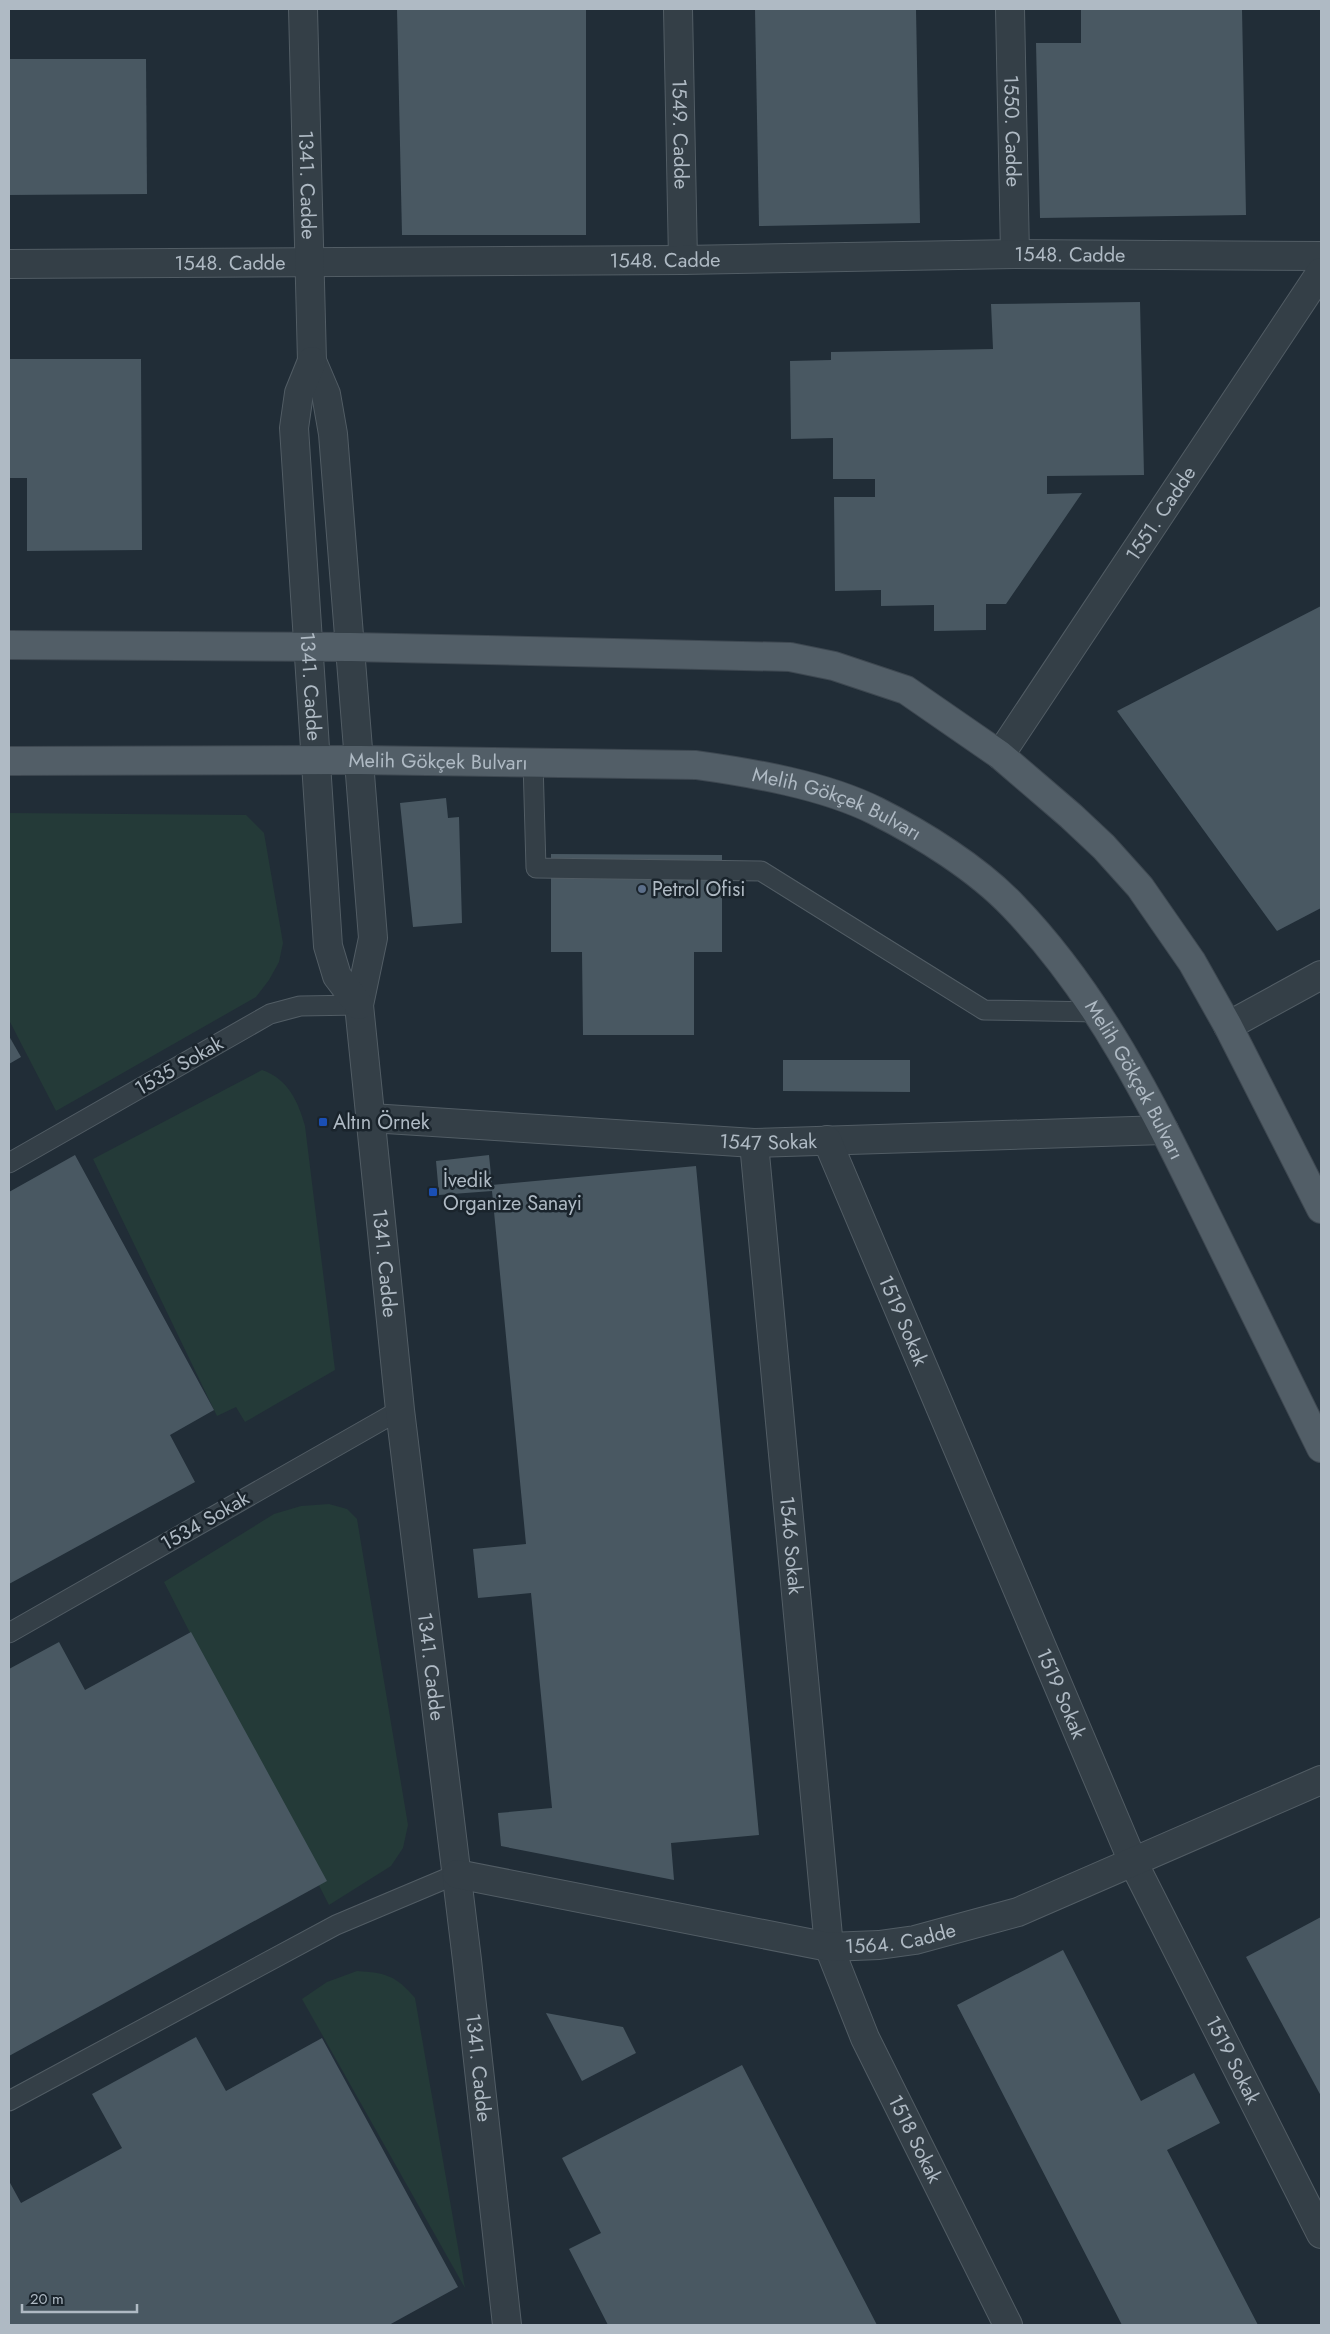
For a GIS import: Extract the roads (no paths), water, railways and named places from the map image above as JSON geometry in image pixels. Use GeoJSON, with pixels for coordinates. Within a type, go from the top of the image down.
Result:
{"type":"FeatureCollection","features":[{"type":"Feature","properties":{"kind":"main road"},"geometry":{"type":"LineString","coordinates":[[9,645],[350,647],[790,657],[870,676],[906,690],[1000,756],[1071,816],[1104,847],[1140,887],[1192,962],[1228,1026],[1321,1209]]}},
{"type":"Feature","properties":{"kind":"main road","name":"Melih Gökçek Bulvarı"},"geometry":{"type":"LineString","coordinates":[[9,761],[360,760],[696,765],[746,772],[813,788],[874,810],[920,835],[968,869],[1012,905],[1054,953],[1098,1012],[1129,1064],[1164,1130],[1321,1448]]}},
{"type":"Feature","properties":{"kind":"street","name":"1341. Cadde"},"geometry":{"type":"LineString","coordinates":[[303,9],[312,361],[326,394],[333,434],[373,938],[359,1005],[400,1410],[457,1874],[507,2325]]}},
{"type":"Feature","properties":{"kind":"street","name":"1549. Cadde"},"geometry":{"type":"LineString","coordinates":[[678,9],[683,260]]}},
{"type":"Feature","properties":{"kind":"street","name":"1550. Cadde"},"geometry":{"type":"LineString","coordinates":[[1010,9],[1016,254]]}},
{"type":"Feature","properties":{"kind":"street","name":"1548. Cadde"},"geometry":{"type":"LineString","coordinates":[[9,264],[683,260],[1016,254],[1321,256]]}},
{"type":"Feature","properties":{"kind":"street","name":"1551. Cadde"},"geometry":{"type":"LineString","coordinates":[[1000,756],[1321,272]]}},
{"type":"Feature","properties":{"kind":"street","name":"1341. Cadde"},"geometry":{"type":"LineString","coordinates":[[312,361],[299,393],[294,428],[328,946],[337,976],[359,1005]]}},
{"type":"Feature","properties":{"kind":"street"},"geometry":{"type":"LineString","coordinates":[[1228,1026],[1321,975]]}},
{"type":"Feature","properties":{"kind":"street","name":"1547 Sokak"},"geometry":{"type":"LineString","coordinates":[[371,1118],[754,1143],[1164,1130]]}},
{"type":"Feature","properties":{"kind":"street","name":"1519 Sokak"},"geometry":{"type":"LineString","coordinates":[[827,1140],[1133,1862],[1321,2234]]}},
{"type":"Feature","properties":{"kind":"street","name":"1546 Sokak"},"geometry":{"type":"LineString","coordinates":[[754,1143],[829,1947]]}},
{"type":"Feature","properties":{"kind":"street","name":"1564. Cadde"},"geometry":{"type":"LineString","coordinates":[[457,1874],[829,1947],[878,1945],[915,1940],[1018,1912],[1321,1780]]}},
{"type":"Feature","properties":{"kind":"street","name":"1518 Sokak"},"geometry":{"type":"LineString","coordinates":[[829,1947],[865,2038],[1008,2325]]}},
{"type":"Feature","properties":{"kind":"lane"},"geometry":{"type":"LineString","coordinates":[[533,762],[536,868],[761,871],[984,1010],[1098,1012]]}},
{"type":"Feature","properties":{"kind":"lane","name":"1535 Sokak"},"geometry":{"type":"LineString","coordinates":[[9,1163],[270,1014],[300,1006],[359,1005]]}},
{"type":"Feature","properties":{"kind":"lane","name":"1534 Sokak"},"geometry":{"type":"LineString","coordinates":[[9,1633],[400,1410]]}},
{"type":"Feature","properties":{"kind":"lane"},"geometry":{"type":"LineString","coordinates":[[9,2100],[336,1925],[457,1874]]}},
{"type":"Feature","properties":{"kind":"place","name":"Petrol Ofisi"},"geometry":{"type":"Point","coordinates":[642,889]}},
{"type":"Feature","properties":{"kind":"place","name":"Altın Örnek"},"geometry":{"type":"Point","coordinates":[323,1122]}},
{"type":"Feature","properties":{"kind":"place","name":"İvedik Organize Sanayi"},"geometry":{"type":"Point","coordinates":[433,1192]}}]}
